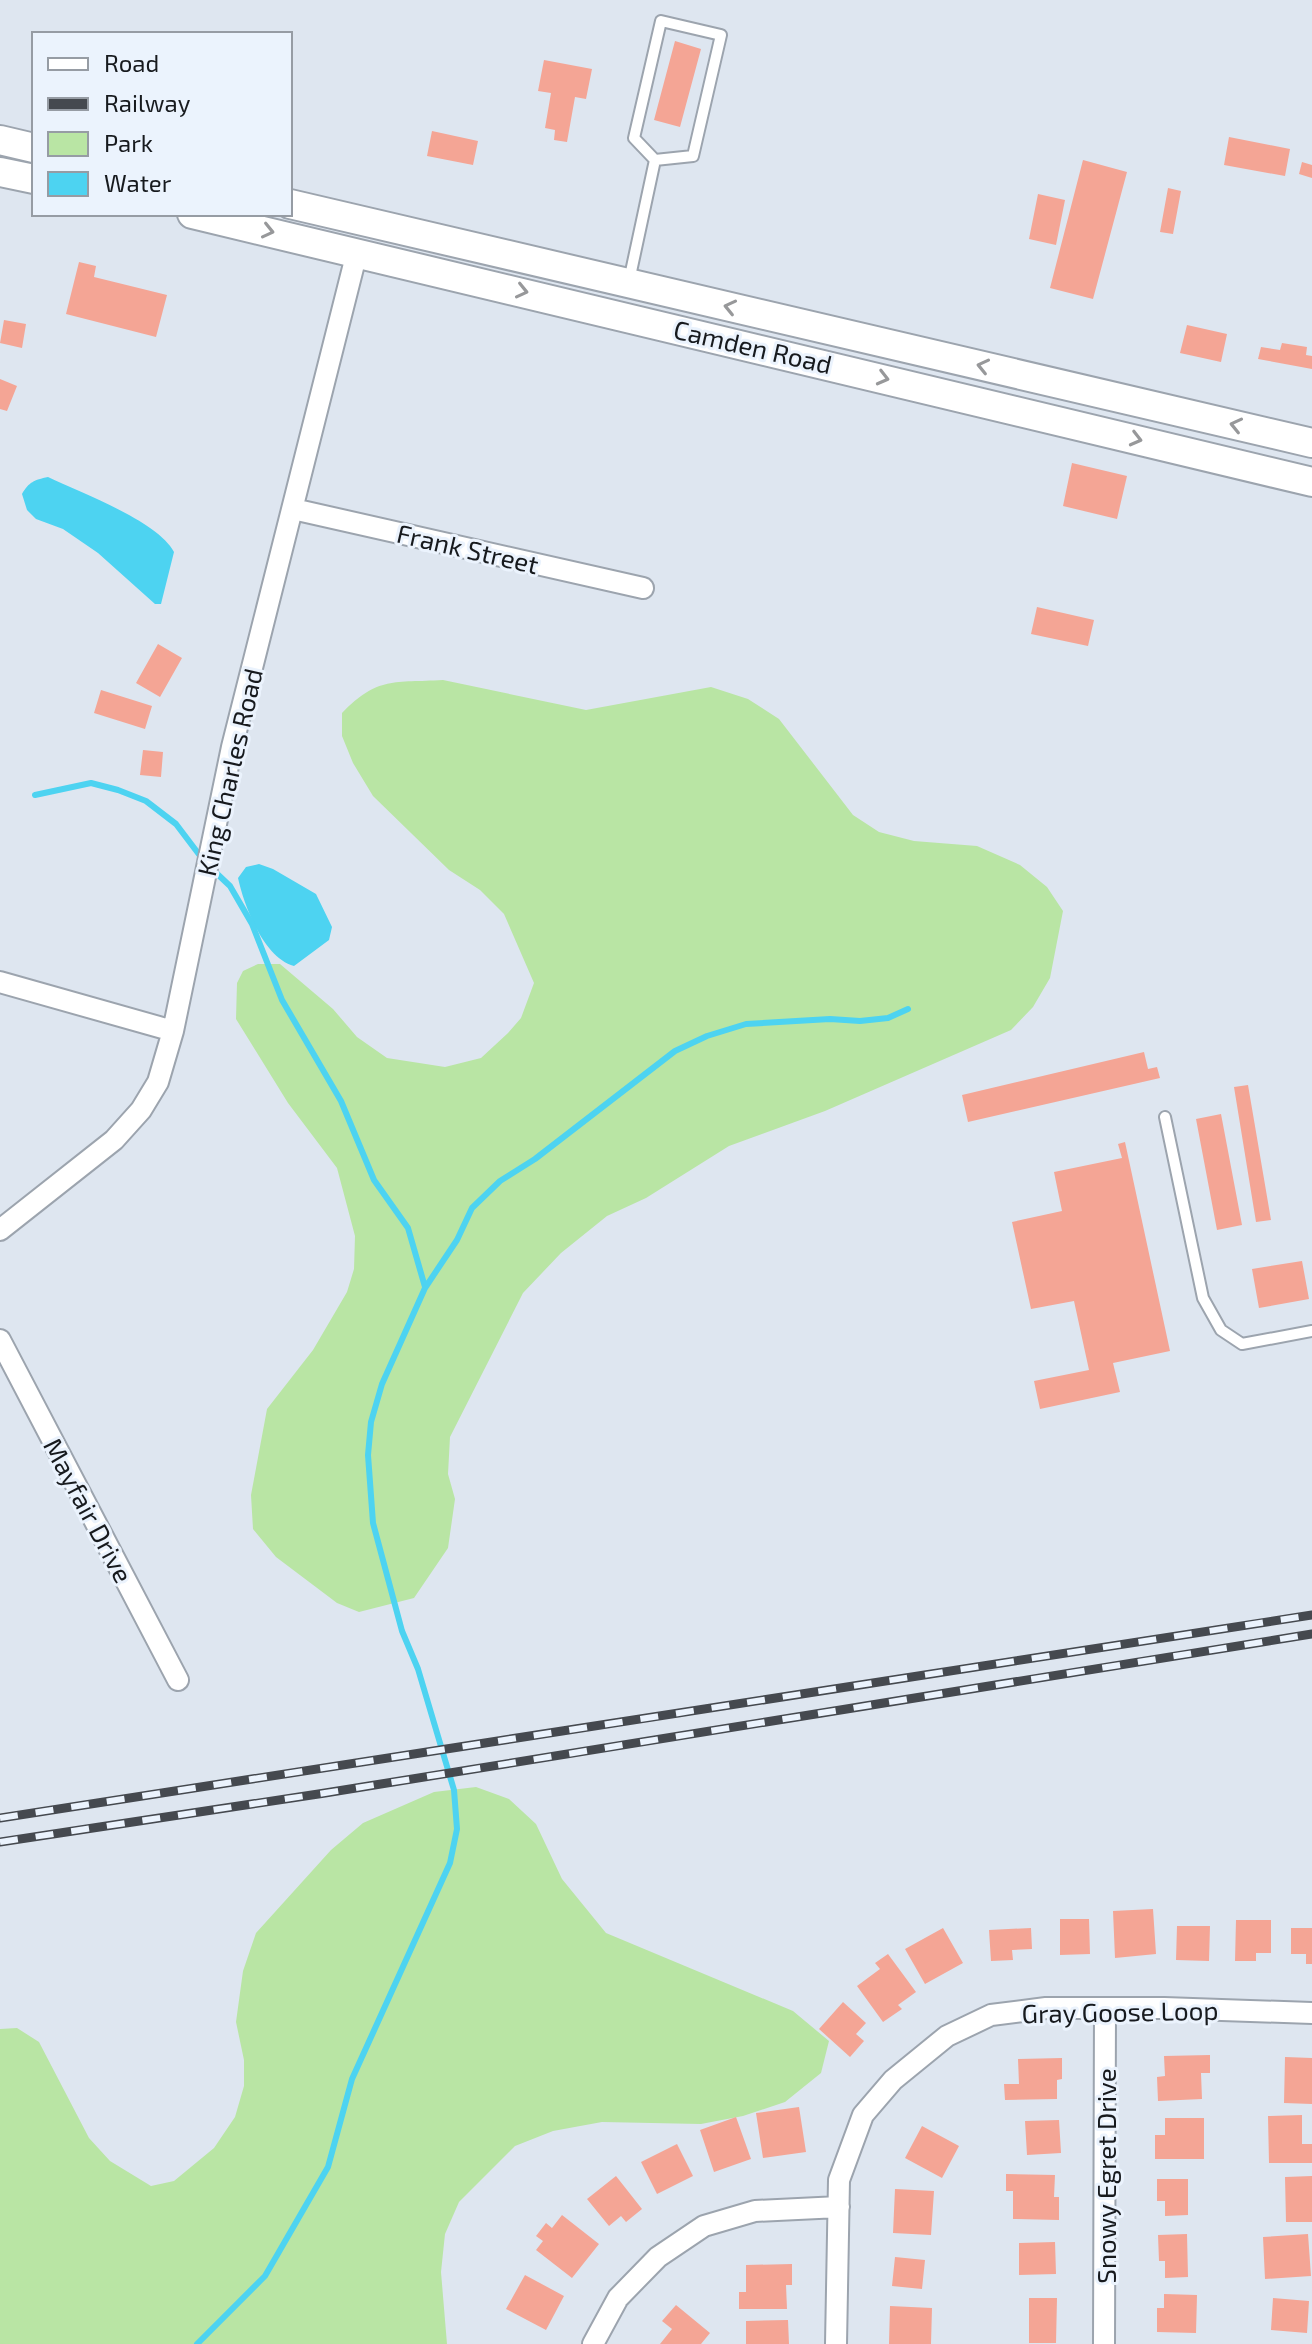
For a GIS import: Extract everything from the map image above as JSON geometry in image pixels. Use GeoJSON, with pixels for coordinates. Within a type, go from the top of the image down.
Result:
{"type":"FeatureCollection","features":[{"type":"Feature","properties":{"kind":"main road"},"geometry":{"type":"LineString","coordinates":[[0,140],[32,148]]}},
{"type":"Feature","properties":{"kind":"main road"},"geometry":{"type":"LineString","coordinates":[[0,172],[32,179]]}},
{"type":"Feature","properties":{"kind":"main road","name":"Camden Road"},"geometry":{"type":"LineString","coordinates":[[292,204],[1312,443]]}},
{"type":"Feature","properties":{"kind":"main road"},"geometry":{"type":"LineString","coordinates":[[292,215],[330,222],[334,214]]}},
{"type":"Feature","properties":{"kind":"main road","name":"Camden Road"},"geometry":{"type":"LineString","coordinates":[[201,216],[1312,482]]}},
{"type":"Feature","properties":{"kind":"main road"},"geometry":{"type":"LineString","coordinates":[[357,252],[361,234],[372,234],[497,263],[621,281]]}},
{"type":"Feature","properties":{"kind":"main road"},"geometry":{"type":"LineString","coordinates":[[1257,468],[1287,454],[1312,460]]}},
{"type":"Feature","properties":{"kind":"street","name":"King Charles Road"},"geometry":{"type":"LineString","coordinates":[[0,1230],[114,1140],[141,1110],[158,1082],[173,1031],[232,747],[357,252]]}},
{"type":"Feature","properties":{"kind":"street","name":"Frank Street"},"geometry":{"type":"LineString","coordinates":[[293,509],[643,588]]}},
{"type":"Feature","properties":{"kind":"street"},"geometry":{"type":"LineString","coordinates":[[0,982],[173,1031]]}},
{"type":"Feature","properties":{"kind":"street","name":"Mayfair Drive"},"geometry":{"type":"LineString","coordinates":[[0,1340],[178,1680]]}},
{"type":"Feature","properties":{"kind":"street","name":"Gray Goose Loop"},"geometry":{"type":"LineString","coordinates":[[836,2344],[839,2180],[863,2115],[893,2080],[947,2036],[991,2015],[1046,2008],[1312,2013]]}},
{"type":"Feature","properties":{"kind":"street","name":"Snowy Egret Drive"},"geometry":{"type":"LineString","coordinates":[[1104,2344],[1105,2008]]}},
{"type":"Feature","properties":{"kind":"street"},"geometry":{"type":"LineString","coordinates":[[593,2344],[618,2298],[658,2257],[704,2226],[755,2211],[839,2207]]}},
{"type":"Feature","properties":{"kind":"lane"},"geometry":{"type":"LineString","coordinates":[[661,21],[721,35],[693,156],[655,160],[634,138],[661,21]]}},
{"type":"Feature","properties":{"kind":"lane"},"geometry":{"type":"LineString","coordinates":[[621,281],[655,160]]}},
{"type":"Feature","properties":{"kind":"lane"},"geometry":{"type":"LineString","coordinates":[[1165,1117],[1203,1298],[1221,1330],[1242,1344],[1312,1331]]}},
{"type":"Feature","properties":{"kind":"green space"},"geometry":{"type":"Polygon","coordinates":[[[443,680],[586,710],[711,687],[748,699],[779,719],[853,815],[879,832],[914,841],[977,846],[1020,865],[1047,887],[1063,911],[1050,978],[1033,1007],[1011,1030],[825,1111],[729,1146],[646,1198],[607,1216],[561,1253],[523,1293],[450,1437],[448,1474],[455,1499],[448,1548],[414,1598],[359,1612],[337,1603],[276,1557],[253,1529],[251,1495],[267,1409],[313,1350],[347,1292],[354,1269],[355,1236],[337,1168],[288,1103],[236,1019],[237,983],[243,971],[258,964],[280,964],[333,1009],[357,1037],[387,1058],[445,1067],[481,1058],[521,1018],[534,983],[504,914],[480,890],[449,870],[373,796],[353,763],[342,736],[342,713],[366,693],[399,682],[443,680]]]}},
{"type":"Feature","properties":{"kind":"green space"},"geometry":{"type":"Polygon","coordinates":[[[476,1787],[509,1799],[536,1824],[562,1879],[606,1933],[793,2011],[829,2041],[821,2073],[785,2102],[743,2116],[701,2124],[602,2122],[553,2131],[515,2146],[459,2202],[445,2234],[441,2272],[447,2344],[0,2344],[0,2029],[17,2028],[39,2042],[89,2138],[110,2161],[151,2186],[174,2181],[214,2148],[235,2117],[244,2086],[244,2060],[236,2022],[243,1971],[256,1933],[331,1850],[363,1823],[434,1792],[476,1787]]]}},
{"type":"Feature","properties":{"kind":"water"},"geometry":{"type":"Polygon","coordinates":[[[48,477],[136,519],[165,541],[174,552],[161,604],[155,604],[98,553],[63,529],[36,519],[27,510],[22,494],[32,482],[48,477]]]}},
{"type":"Feature","properties":{"kind":"water"},"geometry":{"type":"Polygon","coordinates":[[[259,864],[316,894],[332,927],[329,940],[294,966],[273,953],[257,930],[245,902],[238,878],[246,867],[259,864]]]}},
{"type":"Feature","properties":{"kind":"building"},"geometry":{"type":"Polygon","coordinates":[[[675,41],[701,49],[680,127],[654,120],[675,41]]]}},
{"type":"Feature","properties":{"kind":"building"},"geometry":{"type":"Polygon","coordinates":[[[544,60],[592,69],[586,99],[575,97],[567,142],[554,140],[555,130],[545,128],[551,93],[538,91],[544,60]]]}},
{"type":"Feature","properties":{"kind":"building"},"geometry":{"type":"Polygon","coordinates":[[[432,131],[478,141],[473,165],[427,156],[432,131]]]}},
{"type":"Feature","properties":{"kind":"building"},"geometry":{"type":"Polygon","coordinates":[[[1229,137],[1290,149],[1285,176],[1224,165],[1229,137]]]}},
{"type":"Feature","properties":{"kind":"building"},"geometry":{"type":"Polygon","coordinates":[[[1083,160],[1127,172],[1093,299],[1050,288],[1083,160]]]}},
{"type":"Feature","properties":{"kind":"building"},"geometry":{"type":"Polygon","coordinates":[[[1302,162],[1312,165],[1312,178],[1299,174],[1302,162]]]}},
{"type":"Feature","properties":{"kind":"building"},"geometry":{"type":"Polygon","coordinates":[[[1168,188],[1181,191],[1173,234],[1160,232],[1168,188]]]}},
{"type":"Feature","properties":{"kind":"building"},"geometry":{"type":"Polygon","coordinates":[[[1038,194],[1065,200],[1056,245],[1029,239],[1038,194]]]}},
{"type":"Feature","properties":{"kind":"building"},"geometry":{"type":"Polygon","coordinates":[[[79,262],[96,266],[94,277],[167,295],[156,337],[66,314],[79,262]]]}},
{"type":"Feature","properties":{"kind":"building"},"geometry":{"type":"Polygon","coordinates":[[[4,320],[26,324],[22,348],[0,343],[4,320]]]}},
{"type":"Feature","properties":{"kind":"building"},"geometry":{"type":"Polygon","coordinates":[[[1187,325],[1227,334],[1221,362],[1180,353],[1187,325]]]}},
{"type":"Feature","properties":{"kind":"building"},"geometry":{"type":"Polygon","coordinates":[[[1282,343],[1307,347],[1306,355],[1312,356],[1312,369],[1258,359],[1261,347],[1280,350],[1282,343]]]}},
{"type":"Feature","properties":{"kind":"building"},"geometry":{"type":"Polygon","coordinates":[[[0,379],[17,386],[7,411],[0,409],[0,379]]]}},
{"type":"Feature","properties":{"kind":"building"},"geometry":{"type":"Polygon","coordinates":[[[1072,463],[1127,476],[1117,519],[1063,506],[1072,463]]]}},
{"type":"Feature","properties":{"kind":"building"},"geometry":{"type":"Polygon","coordinates":[[[1037,607],[1094,620],[1088,646],[1031,634],[1037,607]]]}},
{"type":"Feature","properties":{"kind":"building"},"geometry":{"type":"Polygon","coordinates":[[[158,644],[182,658],[160,697],[136,683],[158,644]]]}},
{"type":"Feature","properties":{"kind":"building"},"geometry":{"type":"Polygon","coordinates":[[[101,690],[152,706],[145,729],[94,713],[101,690]]]}},
{"type":"Feature","properties":{"kind":"building"},"geometry":{"type":"Polygon","coordinates":[[[143,750],[163,752],[161,777],[140,775],[143,750]]]}},
{"type":"Feature","properties":{"kind":"building"},"geometry":{"type":"Polygon","coordinates":[[[1144,1052],[1148,1069],[1157,1067],[1160,1078],[968,1122],[962,1095],[1144,1052]]]}},
{"type":"Feature","properties":{"kind":"building"},"geometry":{"type":"Polygon","coordinates":[[[1248,1085],[1271,1220],[1256,1222],[1234,1087],[1248,1085]]]}},
{"type":"Feature","properties":{"kind":"building"},"geometry":{"type":"Polygon","coordinates":[[[1221,1114],[1242,1225],[1217,1230],[1196,1119],[1221,1114]]]}},
{"type":"Feature","properties":{"kind":"building"},"geometry":{"type":"Polygon","coordinates":[[[1125,1142],[1170,1351],[1113,1363],[1120,1392],[1040,1409],[1034,1381],[1089,1370],[1074,1301],[1031,1309],[1012,1222],[1062,1211],[1054,1172],[1122,1158],[1118,1144],[1125,1142]]]}},
{"type":"Feature","properties":{"kind":"building"},"geometry":{"type":"Polygon","coordinates":[[[1302,1261],[1309,1299],[1259,1308],[1252,1269],[1302,1261]]]}},
{"type":"Feature","properties":{"kind":"building"},"geometry":{"type":"Polygon","coordinates":[[[1153,1909],[1156,1954],[1115,1958],[1113,1911],[1153,1909]]]}},
{"type":"Feature","properties":{"kind":"building"},"geometry":{"type":"Polygon","coordinates":[[[1060,1919],[1089,1919],[1090,1954],[1060,1955],[1060,1919]]]}},
{"type":"Feature","properties":{"kind":"building"},"geometry":{"type":"Polygon","coordinates":[[[1236,1920],[1271,1920],[1271,1953],[1256,1953],[1256,1961],[1235,1961],[1236,1920]]]}},
{"type":"Feature","properties":{"kind":"building"},"geometry":{"type":"Polygon","coordinates":[[[1177,1926],[1210,1926],[1209,1961],[1176,1960],[1177,1926]]]}},
{"type":"Feature","properties":{"kind":"building"},"geometry":{"type":"Polygon","coordinates":[[[943,1928],[963,1963],[925,1984],[905,1949],[943,1928]]]}},
{"type":"Feature","properties":{"kind":"building"},"geometry":{"type":"Polygon","coordinates":[[[1031,1928],[1032,1949],[1012,1950],[1013,1960],[991,1961],[989,1930],[1031,1928]]]}},
{"type":"Feature","properties":{"kind":"building"},"geometry":{"type":"Polygon","coordinates":[[[1291,1928],[1312,1928],[1312,1964],[1306,1964],[1306,1954],[1291,1954],[1291,1928]]]}},
{"type":"Feature","properties":{"kind":"building"},"geometry":{"type":"Polygon","coordinates":[[[888,1954],[916,1992],[898,2005],[902,2009],[883,2022],[857,1986],[880,1969],[875,1963],[888,1954]]]}},
{"type":"Feature","properties":{"kind":"building"},"geometry":{"type":"Polygon","coordinates":[[[843,2002],[866,2023],[856,2034],[864,2041],[850,2057],[819,2029],[843,2002]]]}},
{"type":"Feature","properties":{"kind":"building"},"geometry":{"type":"Polygon","coordinates":[[[1210,2055],[1210,2073],[1201,2073],[1202,2099],[1158,2101],[1157,2077],[1165,2076],[1164,2056],[1210,2055]]]}},
{"type":"Feature","properties":{"kind":"building"},"geometry":{"type":"Polygon","coordinates":[[[1285,2057],[1312,2058],[1312,2104],[1284,2103],[1285,2057]]]}},
{"type":"Feature","properties":{"kind":"building"},"geometry":{"type":"Polygon","coordinates":[[[1062,2058],[1062,2079],[1057,2080],[1057,2099],[1005,2100],[1004,2084],[1019,2084],[1018,2059],[1062,2058]]]}},
{"type":"Feature","properties":{"kind":"building"},"geometry":{"type":"Polygon","coordinates":[[[799,2107],[806,2152],[763,2158],[756,2113],[799,2107]]]}},
{"type":"Feature","properties":{"kind":"building"},"geometry":{"type":"Polygon","coordinates":[[[1302,2115],[1302,2144],[1312,2144],[1312,2163],[1269,2163],[1268,2116],[1302,2115]]]}},
{"type":"Feature","properties":{"kind":"building"},"geometry":{"type":"Polygon","coordinates":[[[736,2117],[751,2159],[714,2172],[700,2130],[736,2117]]]}},
{"type":"Feature","properties":{"kind":"building"},"geometry":{"type":"Polygon","coordinates":[[[1165,2118],[1204,2118],[1204,2159],[1155,2159],[1155,2135],[1165,2135],[1165,2118]]]}},
{"type":"Feature","properties":{"kind":"building"},"geometry":{"type":"Polygon","coordinates":[[[1059,2120],[1061,2153],[1027,2155],[1025,2121],[1059,2120]]]}},
{"type":"Feature","properties":{"kind":"building"},"geometry":{"type":"Polygon","coordinates":[[[922,2126],[959,2146],[942,2178],[905,2158],[922,2126]]]}},
{"type":"Feature","properties":{"kind":"building"},"geometry":{"type":"Polygon","coordinates":[[[677,2144],[693,2176],[657,2194],[641,2162],[677,2144]]]}},
{"type":"Feature","properties":{"kind":"building"},"geometry":{"type":"Polygon","coordinates":[[[1006,2174],[1055,2175],[1054,2197],[1059,2197],[1059,2220],[1013,2219],[1013,2191],[1006,2191],[1006,2174]]]}},
{"type":"Feature","properties":{"kind":"building"},"geometry":{"type":"Polygon","coordinates":[[[616,2176],[642,2209],[626,2222],[621,2216],[609,2226],[587,2199],[616,2176]]]}},
{"type":"Feature","properties":{"kind":"building"},"geometry":{"type":"Polygon","coordinates":[[[1312,2176],[1312,2222],[1286,2222],[1285,2177],[1312,2176]]]}},
{"type":"Feature","properties":{"kind":"building"},"geometry":{"type":"Polygon","coordinates":[[[1157,2179],[1188,2179],[1188,2215],[1165,2216],[1165,2201],[1157,2201],[1157,2179]]]}},
{"type":"Feature","properties":{"kind":"building"},"geometry":{"type":"Polygon","coordinates":[[[895,2189],[934,2191],[931,2235],[893,2233],[895,2189]]]}},
{"type":"Feature","properties":{"kind":"building"},"geometry":{"type":"Polygon","coordinates":[[[562,2215],[599,2244],[572,2278],[536,2250],[543,2241],[536,2236],[546,2223],[552,2228],[562,2215]]]}},
{"type":"Feature","properties":{"kind":"building"},"geometry":{"type":"Polygon","coordinates":[[[1187,2234],[1188,2277],[1165,2278],[1165,2261],[1159,2261],[1158,2235],[1187,2234]]]}},
{"type":"Feature","properties":{"kind":"building"},"geometry":{"type":"Polygon","coordinates":[[[1308,2234],[1311,2276],[1265,2279],[1263,2237],[1308,2234]]]}},
{"type":"Feature","properties":{"kind":"building"},"geometry":{"type":"Polygon","coordinates":[[[1055,2242],[1056,2274],[1019,2275],[1019,2243],[1055,2242]]]}},
{"type":"Feature","properties":{"kind":"building"},"geometry":{"type":"Polygon","coordinates":[[[895,2257],[925,2260],[922,2289],[892,2286],[895,2257]]]}},
{"type":"Feature","properties":{"kind":"building"},"geometry":{"type":"Polygon","coordinates":[[[792,2264],[792,2285],[786,2285],[787,2309],[739,2309],[739,2292],[746,2292],[746,2265],[792,2264]]]}},
{"type":"Feature","properties":{"kind":"building"},"geometry":{"type":"Polygon","coordinates":[[[525,2275],[564,2296],[546,2330],[506,2309],[525,2275]]]}},
{"type":"Feature","properties":{"kind":"building"},"geometry":{"type":"Polygon","coordinates":[[[1164,2294],[1197,2295],[1196,2333],[1157,2332],[1157,2308],[1164,2308],[1164,2294]]]}},
{"type":"Feature","properties":{"kind":"building"},"geometry":{"type":"Polygon","coordinates":[[[1029,2298],[1057,2298],[1056,2343],[1029,2343],[1029,2298]]]}},
{"type":"Feature","properties":{"kind":"building"},"geometry":{"type":"Polygon","coordinates":[[[1273,2298],[1309,2301],[1307,2333],[1271,2330],[1273,2298]]]}},
{"type":"Feature","properties":{"kind":"building"},"geometry":{"type":"Polygon","coordinates":[[[676,2305],[710,2333],[701,2344],[660,2344],[672,2329],[662,2321],[676,2305]]]}},
{"type":"Feature","properties":{"kind":"building"},"geometry":{"type":"Polygon","coordinates":[[[890,2306],[932,2308],[931,2344],[889,2344],[890,2306]]]}},
{"type":"Feature","properties":{"kind":"building"},"geometry":{"type":"Polygon","coordinates":[[[788,2320],[789,2344],[746,2344],[746,2321],[788,2320]]]}},
{"type":"Feature","properties":{"kind":"waterway"},"geometry":{"type":"LineString","coordinates":[[35,795],[91,783],[118,790],[146,801],[176,824],[204,861]]}},
{"type":"Feature","properties":{"kind":"waterway"},"geometry":{"type":"LineString","coordinates":[[212,869],[230,886],[252,924],[282,1000],[341,1101],[374,1180],[408,1228],[425,1287]]}},
{"type":"Feature","properties":{"kind":"waterway"},"geometry":{"type":"LineString","coordinates":[[197,2344],[265,2276],[328,2167],[352,2079],[450,1863],[457,1829],[454,1790],[418,1669],[402,1631],[373,1523],[368,1455],[371,1422],[382,1384],[425,1288],[457,1240],[472,1208],[500,1181],[535,1159],[675,1051],[707,1036],[746,1024],[830,1019],[860,1021],[888,1018],[908,1009]]}},
{"type":"Feature","properties":{"kind":"railway"},"geometry":{"type":"LineString","coordinates":[[0,1818],[1312,1615]]}},
{"type":"Feature","properties":{"kind":"railway"},"geometry":{"type":"LineString","coordinates":[[0,1842],[325,1793],[1312,1634]]}}]}
